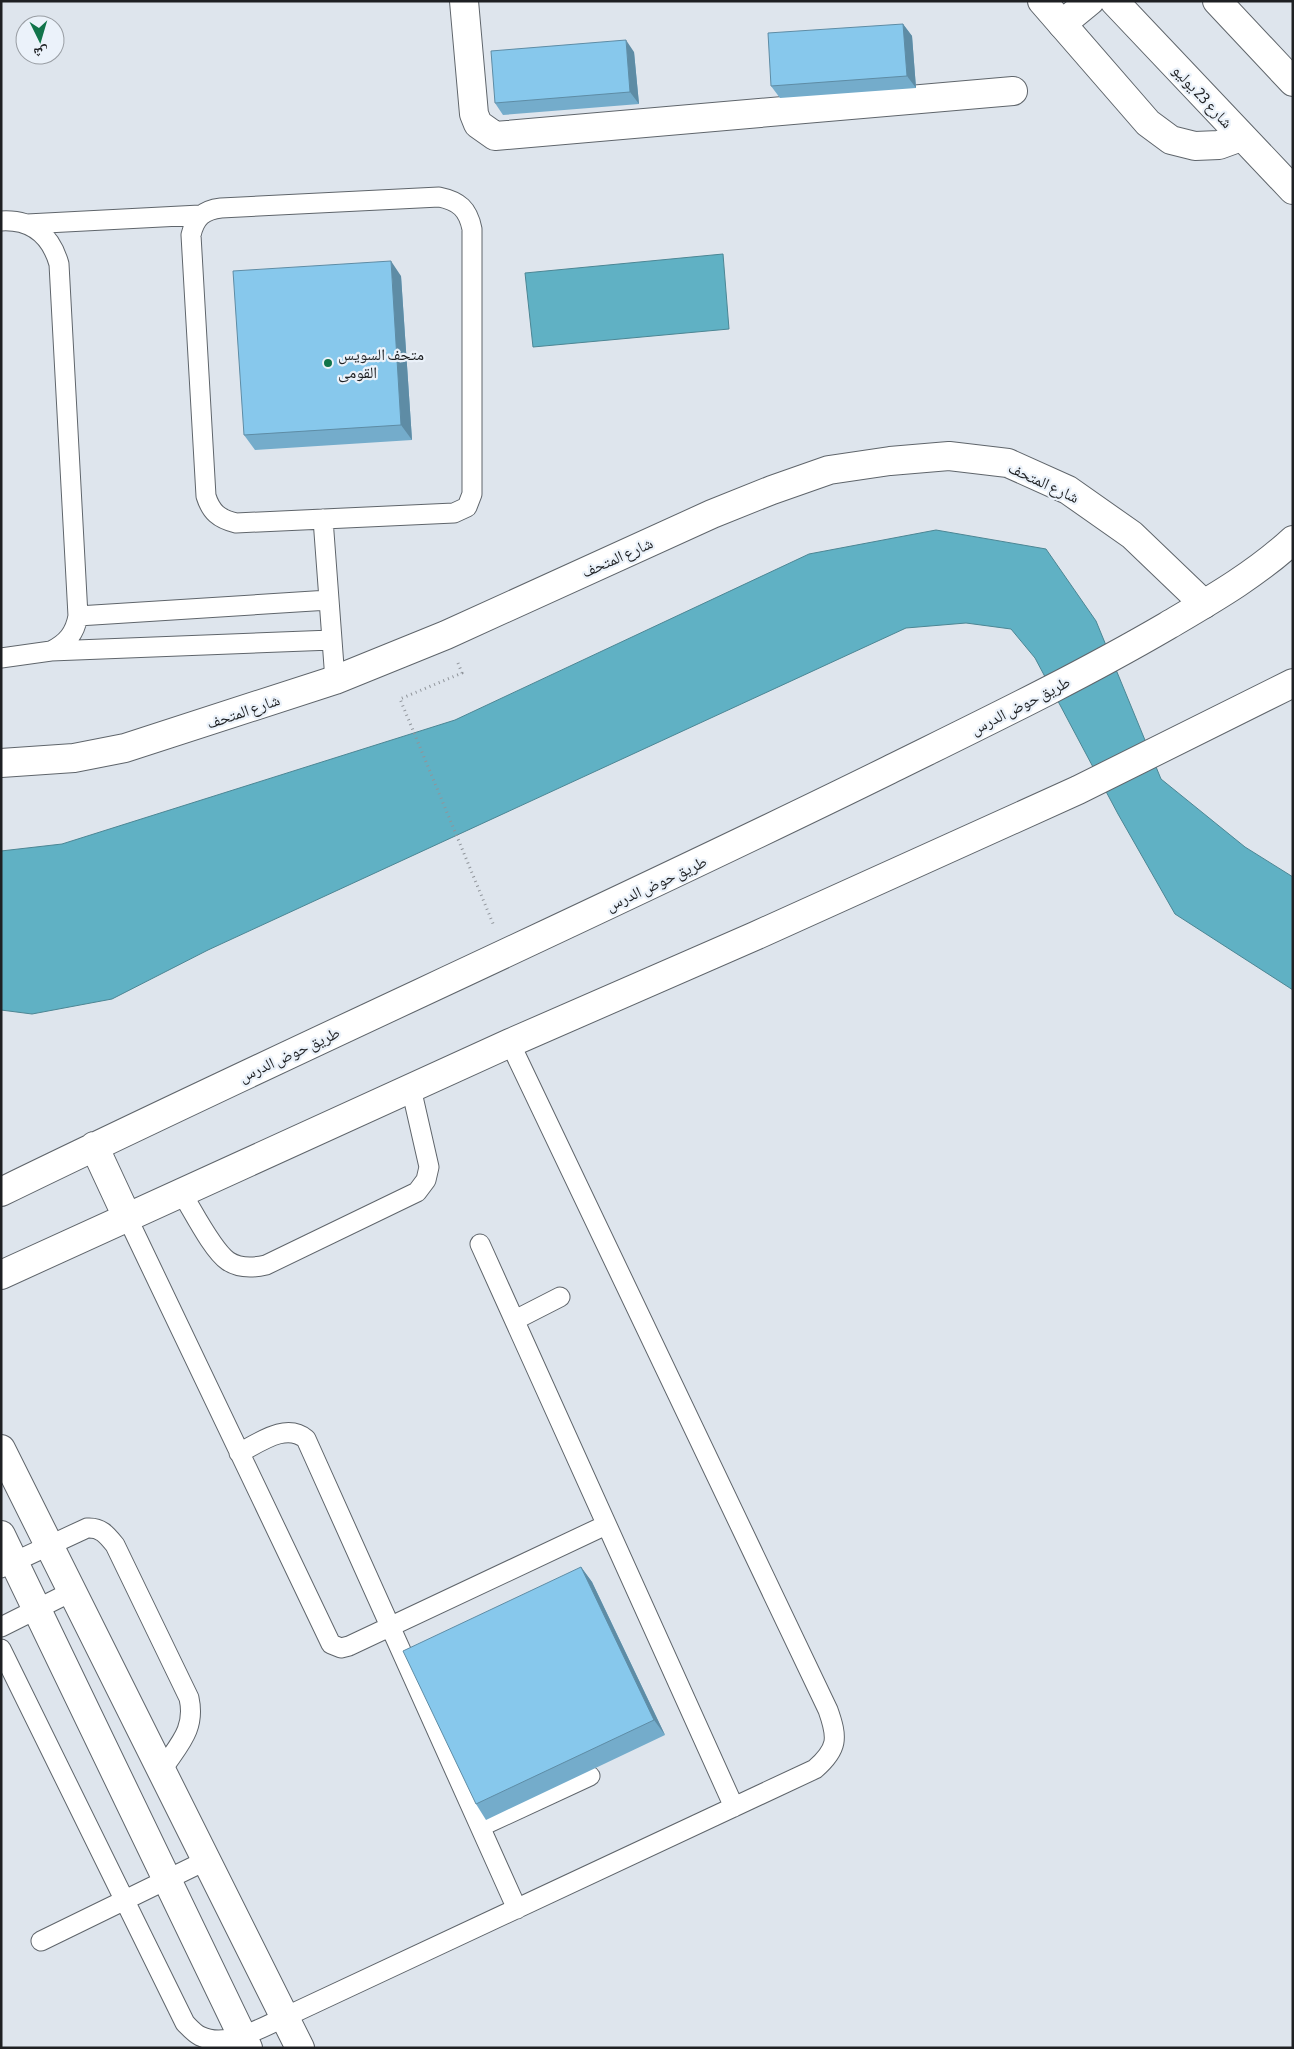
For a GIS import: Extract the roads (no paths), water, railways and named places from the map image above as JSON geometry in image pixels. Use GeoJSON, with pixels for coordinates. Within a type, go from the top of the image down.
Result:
{"type":"FeatureCollection","features":[{"type":"Feature","properties":{"kind":"street"},"geometry":{"type":"LineString","coordinates":[[464,1],[474,114],[478,124],[494,136],[1013,91]]}},
{"type":"Feature","properties":{"kind":"street"},"geometry":{"type":"LineString","coordinates":[[1042,1],[1148,123],[1171,140],[1195,146],[1219,145],[1242,137]]}},
{"type":"Feature","properties":{"kind":"street"},"geometry":{"type":"LineString","coordinates":[[1062,24],[1090,1]]}},
{"type":"Feature","properties":{"kind":"street","name":"شارع 23 يوليو"},"geometry":{"type":"LineString","coordinates":[[1114,1],[1293,190]]}},
{"type":"Feature","properties":{"kind":"street"},"geometry":{"type":"LineString","coordinates":[[1217,1],[1293,82]]}},
{"type":"Feature","properties":{"kind":"street","name":"شارع المتحف"},"geometry":{"type":"LineString","coordinates":[[1,764],[74,758],[125,748],[335,680],[446,635],[712,514],[772,490],[829,470],[890,461],[948,456],[1008,463],[1068,490],[1132,535],[1204,604]]}},
{"type":"Feature","properties":{"kind":"street","name":"طريق حوض الدرس"},"geometry":{"type":"LineString","coordinates":[[1,1192],[94,1146],[505,952],[717,855],[1032,700],[1129,648],[1242,581],[1293,540]]}},
{"type":"Feature","properties":{"kind":"street"},"geometry":{"type":"LineString","coordinates":[[1,1275],[510,1043],[764,932],[1078,790],[1293,683]]}},
{"type":"Feature","properties":{"kind":"street"},"geometry":{"type":"LineString","coordinates":[[94,1146],[127,1217]]}},
{"type":"Feature","properties":{"kind":"street"},"geometry":{"type":"LineString","coordinates":[[1,1449],[300,2048]]}},
{"type":"Feature","properties":{"kind":"street"},"geometry":{"type":"LineString","coordinates":[[1,1535],[8,1565],[37,1609],[245,2042]]}},
{"type":"Feature","properties":{"kind":"lane"},"geometry":{"type":"LineString","coordinates":[[439,197],[452,199],[462,206],[470,217],[472,259],[471,501],[467,507],[454,513],[323,519],[236,523],[216,515],[210,506],[206,496],[191,235],[194,224],[200,215],[210,209],[439,197]]}},
{"type":"Feature","properties":{"kind":"lane"},"geometry":{"type":"LineString","coordinates":[[1,221],[27,224],[200,215]]}},
{"type":"Feature","properties":{"kind":"lane"},"geometry":{"type":"LineString","coordinates":[[27,224],[43,233],[54,247],[60,264],[78,616],[76,627],[70,637],[62,645],[51,651]]}},
{"type":"Feature","properties":{"kind":"lane"},"geometry":{"type":"LineString","coordinates":[[323,519],[335,680]]}},
{"type":"Feature","properties":{"kind":"lane"},"geometry":{"type":"LineString","coordinates":[[78,616],[328,600]]}},
{"type":"Feature","properties":{"kind":"lane"},"geometry":{"type":"LineString","coordinates":[[1,658],[51,651],[332,640]]}},
{"type":"Feature","properties":{"kind":"lane"},"geometry":{"type":"LineString","coordinates":[[1,1649],[185,2023],[199,2036],[216,2040],[245,2042],[285,2017],[815,1769],[830,1756],[835,1740],[833,1725],[510,1043]]}},
{"type":"Feature","properties":{"kind":"lane"},"geometry":{"type":"LineString","coordinates":[[181,1192],[219,1251],[228,1261],[240,1266],[253,1268],[266,1265],[417,1192],[426,1180],[429,1167],[411,1088]]}},
{"type":"Feature","properties":{"kind":"lane"},"geometry":{"type":"LineString","coordinates":[[127,1217],[331,1644],[341,1648],[349,1646],[606,1524]]}},
{"type":"Feature","properties":{"kind":"lane"},"geometry":{"type":"LineString","coordinates":[[480,1244],[734,1807]]}},
{"type":"Feature","properties":{"kind":"lane"},"geometry":{"type":"LineString","coordinates":[[514,1320],[560,1298]]}},
{"type":"Feature","properties":{"kind":"lane"},"geometry":{"type":"LineString","coordinates":[[239,1453],[281,1432],[299,1432],[306,1439],[482,1826],[517,1909]]}},
{"type":"Feature","properties":{"kind":"lane"},"geometry":{"type":"LineString","coordinates":[[8,1565],[87,1528],[96,1527],[106,1534],[115,1545],[185,1689],[191,1708],[190,1728],[162,1770]]}},
{"type":"Feature","properties":{"kind":"lane"},"geometry":{"type":"LineString","coordinates":[[1,1628],[73,1591]]}},
{"type":"Feature","properties":{"kind":"lane"},"geometry":{"type":"LineString","coordinates":[[482,1826],[590,1776]]}},
{"type":"Feature","properties":{"kind":"lane"},"geometry":{"type":"LineString","coordinates":[[41,1941],[207,1860]]}},
{"type":"Feature","properties":{"kind":"water"},"geometry":{"type":"Polygon","coordinates":[[[723,254],[729,329],[533,347],[525,273],[723,254]]]}},
{"type":"Feature","properties":{"kind":"water"},"geometry":{"type":"Polygon","coordinates":[[[936,530],[1046,549],[1096,621],[1161,779],[1245,847],[1293,877],[1293,990],[1175,914],[1118,814],[1035,658],[1011,629],[966,623],[906,628],[208,950],[112,999],[32,1014],[1,1010],[1,851],[62,844],[455,720],[809,554],[936,530]]]}},
{"type":"Feature","properties":{"kind":"place","name":"متحف السويس القومى"},"geometry":{"type":"Point","coordinates":[328,363]}}]}
